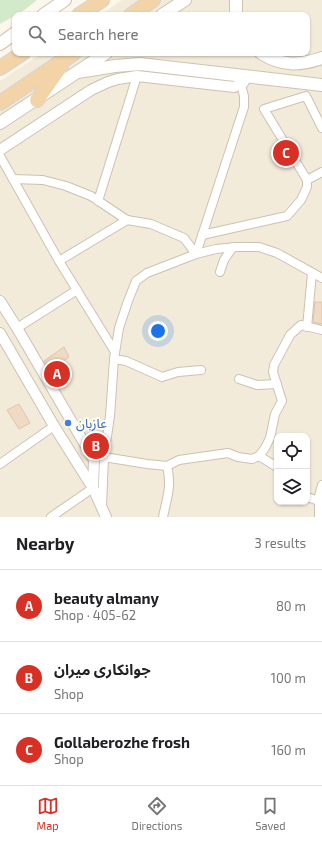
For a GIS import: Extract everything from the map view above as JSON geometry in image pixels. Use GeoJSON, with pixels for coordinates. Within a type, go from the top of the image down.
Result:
{"type":"FeatureCollection","features":[{"type":"Feature","properties":{"kind":"highway"},"geometry":{"type":"LineString","coordinates":[[84,12],[102,0]]}},
{"type":"Feature","properties":{"kind":"highway"},"geometry":{"type":"LineString","coordinates":[[135,12],[153,0]]}},
{"type":"Feature","properties":{"kind":"highway"},"geometry":{"type":"LineString","coordinates":[[0,68],[18,56]]}},
{"type":"Feature","properties":{"kind":"highway"},"geometry":{"type":"LineString","coordinates":[[37,100],[70,56]]}},
{"type":"Feature","properties":{"kind":"highway"},"geometry":{"type":"LineString","coordinates":[[0,103],[70,56]]}},
{"type":"Feature","properties":{"kind":"main road"},"geometry":{"type":"LineString","coordinates":[[51,8],[65,0]]}},
{"type":"Feature","properties":{"kind":"main road"},"geometry":{"type":"LineString","coordinates":[[166,12],[184,0]]}},
{"type":"Feature","properties":{"kind":"main road"},"geometry":{"type":"LineString","coordinates":[[236,0],[236,12]]}},
{"type":"Feature","properties":{"kind":"main road"},"geometry":{"type":"LineString","coordinates":[[0,44],[12,35]]}},
{"type":"Feature","properties":{"kind":"main road"},"geometry":{"type":"LineString","coordinates":[[0,123],[102,56]]}},
{"type":"Feature","properties":{"kind":"main road"},"geometry":{"type":"LineString","coordinates":[[266,56],[283,63],[297,64],[311,62],[322,58]]}},
{"type":"Feature","properties":{"kind":"main road"},"geometry":{"type":"LineString","coordinates":[[78,72],[114,66],[140,64],[244,81],[322,85]]}},
{"type":"Feature","properties":{"kind":"street"},"geometry":{"type":"LineString","coordinates":[[98,201],[137,76]]}},
{"type":"Feature","properties":{"kind":"street"},"geometry":{"type":"LineString","coordinates":[[0,150],[100,85],[118,79],[137,76],[231,87],[244,81],[244,107],[196,254]]}},
{"type":"Feature","properties":{"kind":"street"},"geometry":{"type":"LineString","coordinates":[[202,235],[287,216],[301,200],[307,187],[307,180],[264,108],[306,96],[322,128]]}},
{"type":"Feature","properties":{"kind":"street"},"geometry":{"type":"LineString","coordinates":[[0,156],[59,261],[115,355],[162,377],[178,372],[201,370]]}},
{"type":"Feature","properties":{"kind":"street"},"geometry":{"type":"LineString","coordinates":[[307,180],[322,172]]}},
{"type":"Feature","properties":{"kind":"street"},"geometry":{"type":"LineString","coordinates":[[13,179],[43,180],[66,186],[91,196],[127,220],[152,224],[184,238],[196,254]]}},
{"type":"Feature","properties":{"kind":"street"},"geometry":{"type":"LineString","coordinates":[[59,261],[127,220]]}},
{"type":"Feature","properties":{"kind":"street"},"geometry":{"type":"LineString","coordinates":[[220,272],[224,260],[233,247]]}},
{"type":"Feature","properties":{"kind":"street"},"geometry":{"type":"LineString","coordinates":[[102,507],[104,457],[110,416],[115,355],[120,328],[136,281],[147,273],[196,254],[233,247],[259,247],[277,253],[322,278]]}},
{"type":"Feature","properties":{"kind":"street"},"geometry":{"type":"LineString","coordinates":[[307,326],[312,273]]}},
{"type":"Feature","properties":{"kind":"street"},"geometry":{"type":"LineString","coordinates":[[17,328],[77,290]]}},
{"type":"Feature","properties":{"kind":"street"},"geometry":{"type":"LineString","coordinates":[[0,301],[94,460],[93,488]]}},
{"type":"Feature","properties":{"kind":"street"},"geometry":{"type":"LineString","coordinates":[[104,457],[167,466],[179,460],[228,453],[238,457],[252,459],[259,456],[270,438],[275,414],[282,401],[273,372],[274,364],[290,334],[301,325],[322,330]]}},
{"type":"Feature","properties":{"kind":"street"},"geometry":{"type":"LineString","coordinates":[[0,333],[54,426],[93,488],[106,517]]}},
{"type":"Feature","properties":{"kind":"street"},"geometry":{"type":"LineString","coordinates":[[239,379],[257,385],[277,384]]}},
{"type":"Feature","properties":{"kind":"street"},"geometry":{"type":"LineString","coordinates":[[0,464],[54,426]]}},
{"type":"Feature","properties":{"kind":"street"},"geometry":{"type":"LineString","coordinates":[[259,456],[274,465]]}},
{"type":"Feature","properties":{"kind":"street"},"geometry":{"type":"LineString","coordinates":[[163,517],[169,494],[170,477],[167,466]]}},
{"type":"Feature","properties":{"kind":"street"},"geometry":{"type":"LineString","coordinates":[[319,517],[322,485]]}},
{"type":"Feature","properties":{"kind":"street"},"geometry":{"type":"LineString","coordinates":[[51,517],[93,488]]}},
{"type":"Feature","properties":{"kind":"street"},"geometry":{"type":"LineString","coordinates":[[310,497],[320,498]]}},
{"type":"Feature","properties":{"kind":"shaded area"},"geometry":{"type":"Polygon","coordinates":[[[122,0],[322,0],[322,517],[0,517],[0,81],[38,56],[310,56],[310,12],[104,12],[122,0]]]}},
{"type":"Feature","properties":{"kind":"green space"},"geometry":{"type":"Polygon","coordinates":[[[0,0],[37,0],[21,12],[12,12],[12,17],[0,24],[0,0]]]}},
{"type":"Feature","properties":{"kind":"building"},"geometry":{"type":"Polygon","coordinates":[[[315,302],[322,302],[322,324],[313,322],[315,302]]]}},
{"type":"Feature","properties":{"kind":"building"},"geometry":{"type":"Polygon","coordinates":[[[64,347],[69,357],[58,365],[65,376],[56,381],[44,361],[64,347]]]}},
{"type":"Feature","properties":{"kind":"building"},"geometry":{"type":"Polygon","coordinates":[[[19,404],[30,423],[19,429],[7,410],[19,404]]]}},
{"type":"Feature","properties":{"kind":"place","name":"Gollaberozhe frosh"},"geometry":{"type":"Point","coordinates":[286,153]}},
{"type":"Feature","properties":{"kind":"place","name":"beauty almany"},"geometry":{"type":"Point","coordinates":[57,374]}},
{"type":"Feature","properties":{"kind":"place","name":"عازبان"},"geometry":{"type":"Point","coordinates":[68,423]}},
{"type":"Feature","properties":{"kind":"place","name":"جوانكاری میران"},"geometry":{"type":"Point","coordinates":[96,446]}}]}
